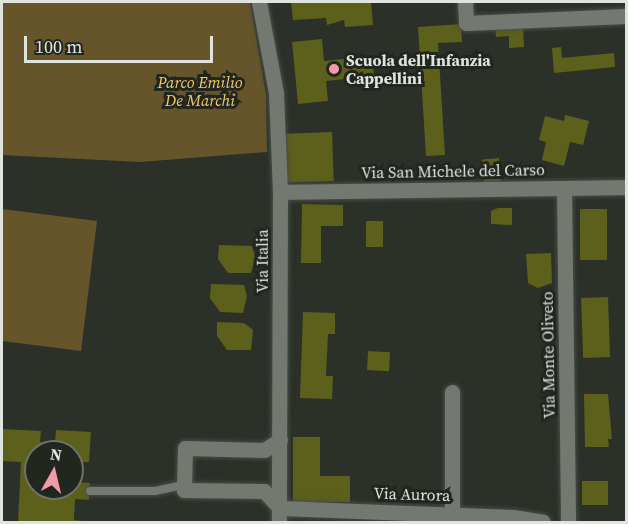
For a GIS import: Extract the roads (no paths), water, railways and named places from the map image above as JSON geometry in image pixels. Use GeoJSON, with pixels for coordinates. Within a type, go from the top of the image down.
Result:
{"type":"FeatureCollection","features":[{"type":"Feature","properties":{"kind":"street","name":"Via Italia"},"geometry":{"type":"LineString","coordinates":[[259,2],[276,93],[280,192],[280,515]]}},
{"type":"Feature","properties":{"kind":"street"},"geometry":{"type":"LineString","coordinates":[[465,2],[466,23],[627,16]]}},
{"type":"Feature","properties":{"kind":"street","name":"Via San Michele del Carso"},"geometry":{"type":"LineString","coordinates":[[280,192],[627,187]]}},
{"type":"Feature","properties":{"kind":"street","name":"Via Monte Oliveto"},"geometry":{"type":"LineString","coordinates":[[564,188],[568,522]]}},
{"type":"Feature","properties":{"kind":"street"},"geometry":{"type":"LineString","coordinates":[[452,392],[452,513]]}},
{"type":"Feature","properties":{"kind":"street"},"geometry":{"type":"LineString","coordinates":[[280,440],[264,450],[185,448],[184,485],[184,490],[264,491],[280,515]]}},
{"type":"Feature","properties":{"kind":"street","name":"Via Aurora"},"geometry":{"type":"LineString","coordinates":[[280,515],[452,513],[524,517],[543,522]]}},
{"type":"Feature","properties":{"kind":"lane"},"geometry":{"type":"LineString","coordinates":[[90,490],[155,491],[184,485]]}},
{"type":"Feature","properties":{"kind":"place","name":"Scuola dell'Infanzia Cappellini"},"geometry":{"type":"Point","coordinates":[334,69]}},
{"type":"Feature","properties":{"kind":"park label","name":"Parco Emilio De Marchi"},"geometry":{"type":"Point","coordinates":[200,91]}}]}
